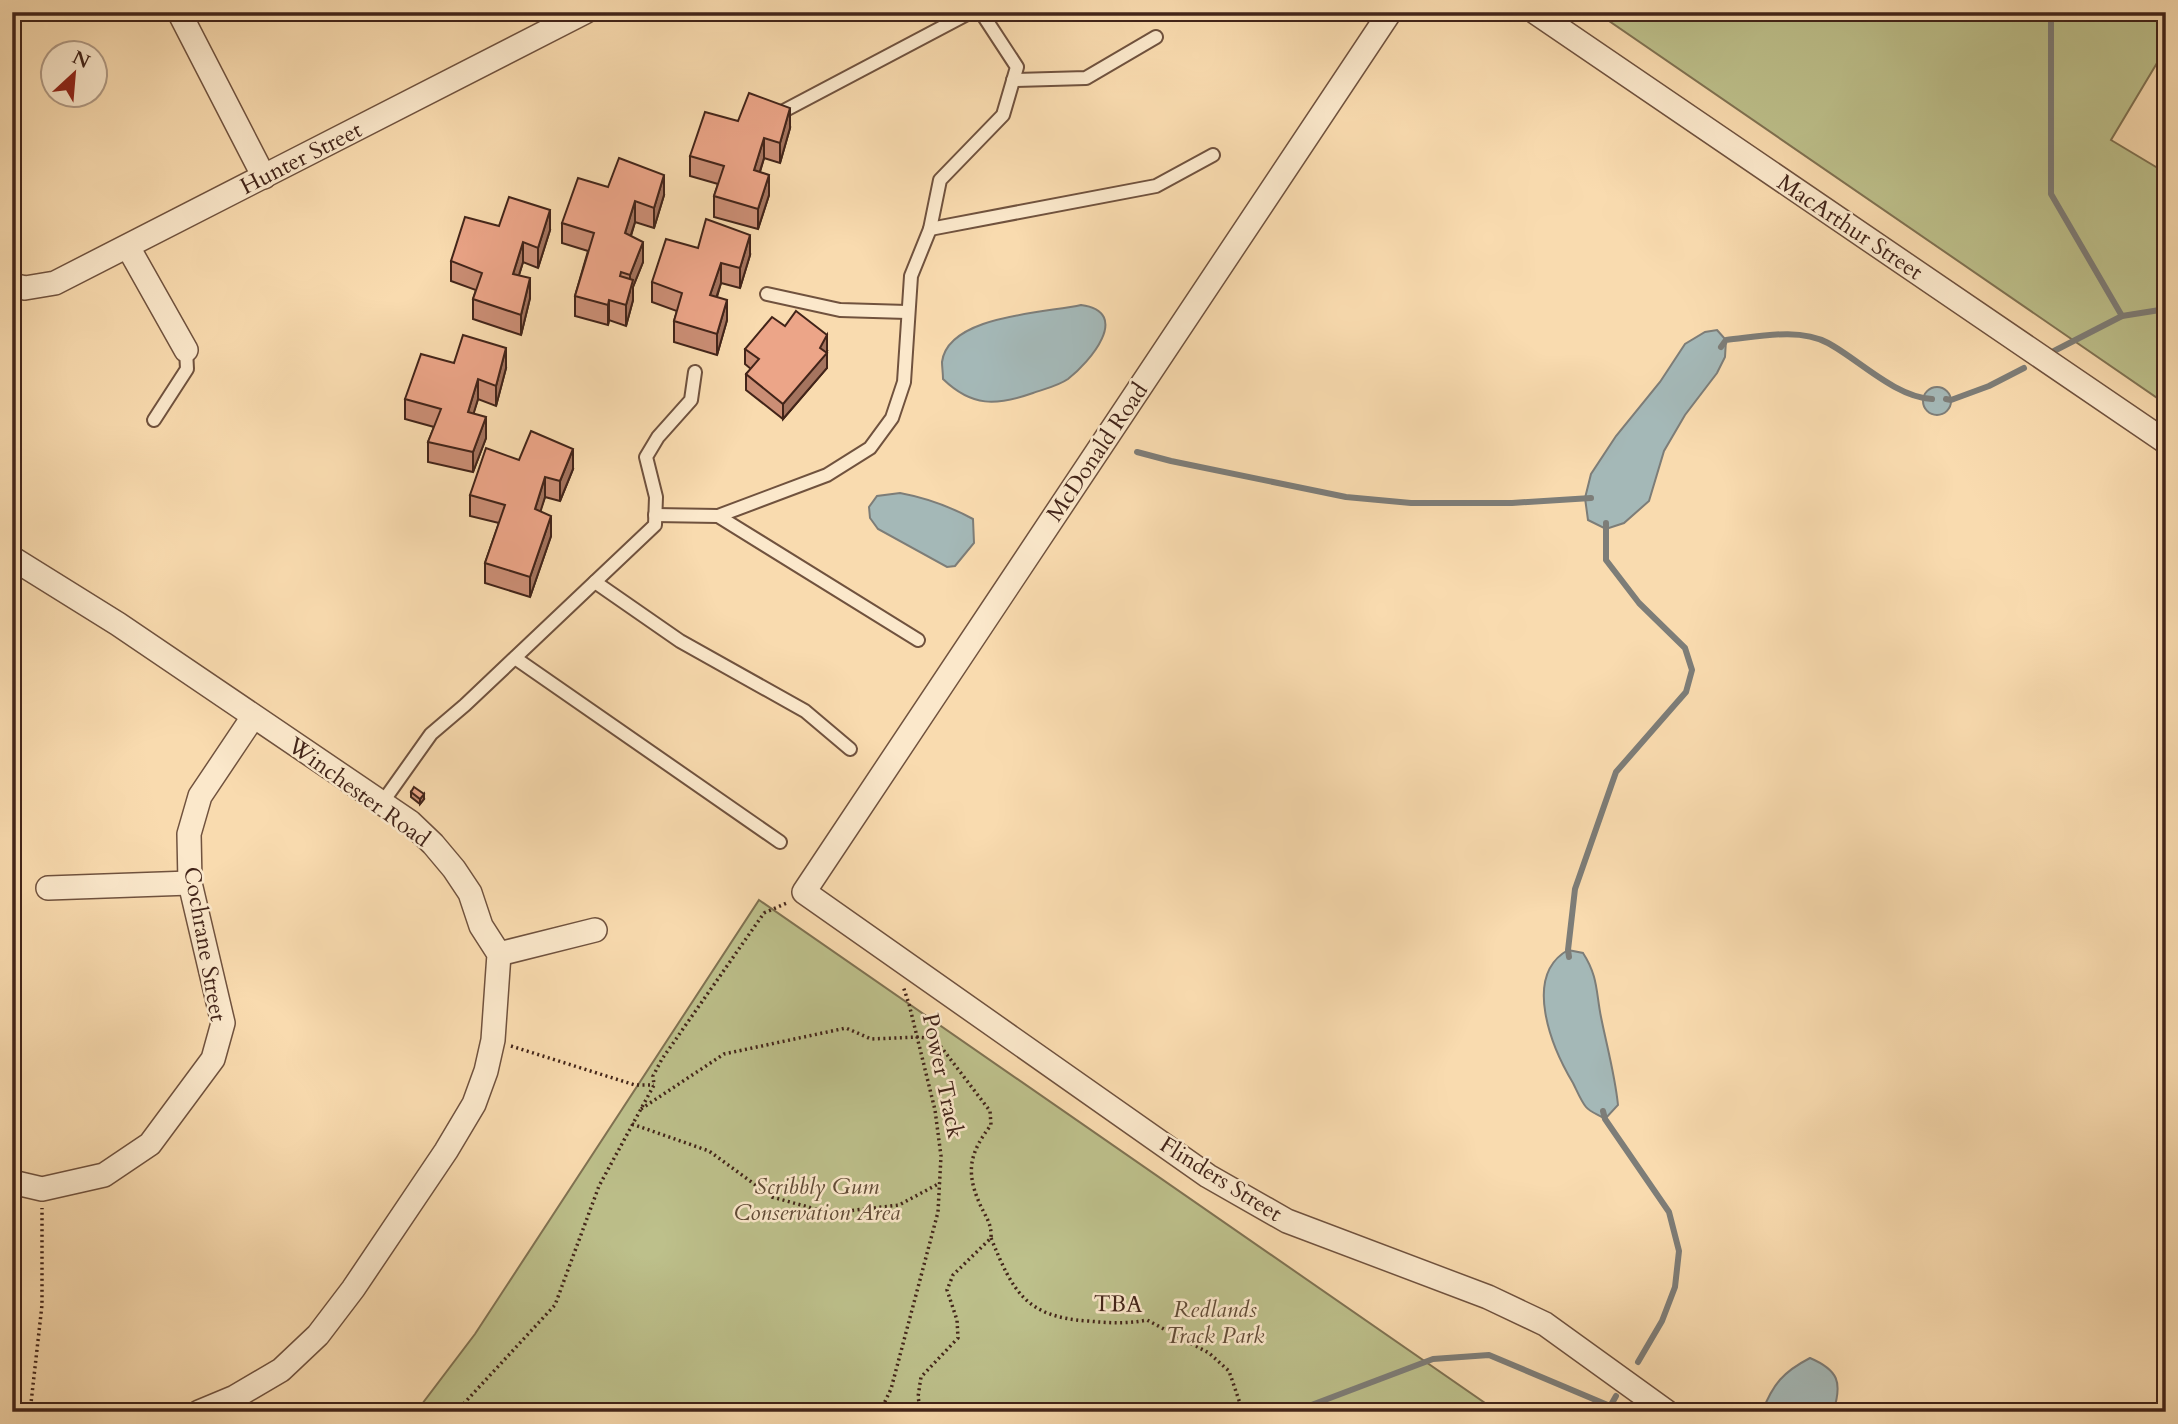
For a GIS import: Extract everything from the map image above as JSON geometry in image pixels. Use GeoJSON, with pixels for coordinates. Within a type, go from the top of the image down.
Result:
{"type":"FeatureCollection","features":[{"type":"Feature","properties":{"kind":"street"},"geometry":{"type":"LineString","coordinates":[[179,12],[264,177]]}},
{"type":"Feature","properties":{"kind":"street","name":"Hunter Street"},"geometry":{"type":"LineString","coordinates":[[12,285],[25,288],[55,283],[585,12]]}},
{"type":"Feature","properties":{"kind":"street","name":"McDonald Road"},"geometry":{"type":"LineString","coordinates":[[804,892],[1390,12]]}},
{"type":"Feature","properties":{"kind":"street","name":"MacArthur Street"},"geometry":{"type":"LineString","coordinates":[[1535,12],[2166,442]]}},
{"type":"Feature","properties":{"kind":"street"},"geometry":{"type":"LineString","coordinates":[[128,247],[186,350]]}},
{"type":"Feature","properties":{"kind":"street","name":"Winchester Road"},"geometry":{"type":"LineString","coordinates":[[12,558],[118,624],[410,822],[454,869],[470,893],[481,926],[499,954]]}},
{"type":"Feature","properties":{"kind":"street","name":"Cochrane Street"},"geometry":{"type":"LineString","coordinates":[[12,1182],[42,1189],[104,1175],[150,1144],[213,1059],[223,1023],[190,883],[189,834],[200,796],[253,717]]}},
{"type":"Feature","properties":{"kind":"street"},"geometry":{"type":"LineString","coordinates":[[48,888],[190,883]]}},
{"type":"Feature","properties":{"kind":"street","name":"Flinders Street"},"geometry":{"type":"LineString","coordinates":[[804,892],[1208,1176],[1287,1221],[1488,1297],[1545,1324],[1667,1412]]}},
{"type":"Feature","properties":{"kind":"street"},"geometry":{"type":"LineString","coordinates":[[199,1412],[235,1397],[281,1370],[318,1335],[353,1289],[460,1128],[478,1093],[493,1040],[499,954],[595,930]]}},
{"type":"Feature","properties":{"kind":"lane"},"geometry":{"type":"LineString","coordinates":[[775,115],[971,12]]}},
{"type":"Feature","properties":{"kind":"lane"},"geometry":{"type":"LineString","coordinates":[[655,515],[718,516],[827,475],[870,448],[892,418],[904,382],[911,276],[930,229],[940,180],[1003,115],[1017,67],[981,12]]}},
{"type":"Feature","properties":{"kind":"lane"},"geometry":{"type":"LineString","coordinates":[[1013,80],[1086,78],[1157,37]]}},
{"type":"Feature","properties":{"kind":"lane"},"geometry":{"type":"LineString","coordinates":[[930,229],[1156,186],[1213,155]]}},
{"type":"Feature","properties":{"kind":"lane"},"geometry":{"type":"LineString","coordinates":[[767,294],[841,310],[907,312]]}},
{"type":"Feature","properties":{"kind":"lane"},"geometry":{"type":"LineString","coordinates":[[154,420],[187,369],[186,350]]}},
{"type":"Feature","properties":{"kind":"lane"},"geometry":{"type":"LineString","coordinates":[[382,803],[431,734],[655,525],[656,496],[646,457],[658,437],[691,400],[695,372]]}},
{"type":"Feature","properties":{"kind":"lane"},"geometry":{"type":"LineString","coordinates":[[718,516],[918,639]]}},
{"type":"Feature","properties":{"kind":"lane"},"geometry":{"type":"LineString","coordinates":[[594,582],[680,641],[805,711],[850,750]]}},
{"type":"Feature","properties":{"kind":"lane"},"geometry":{"type":"LineString","coordinates":[[515,658],[780,842]]}},
{"type":"Feature","properties":{"kind":"path"},"geometry":{"type":"LineString","coordinates":[[456,1412],[555,1305],[599,1186],[653,1085],[653,1076],[662,1059],[764,914],[804,892]]}},
{"type":"Feature","properties":{"kind":"path","name":"Power Track"},"geometry":{"type":"LineString","coordinates":[[880,1412],[891,1389],[938,1212],[942,1156],[935,1110],[918,1037],[909,1004],[889,952]]}},
{"type":"Feature","properties":{"kind":"path"},"geometry":{"type":"LineString","coordinates":[[641,1109],[724,1054],[846,1028],[870,1039],[918,1037]]}},
{"type":"Feature","properties":{"kind":"path","name":"TBA"},"geometry":{"type":"LineString","coordinates":[[918,1037],[935,1039],[990,1111],[991,1125],[975,1145],[970,1172],[978,1200],[991,1226],[990,1238],[1005,1275],[1017,1292],[1043,1314],[1063,1320],[1128,1324],[1147,1320],[1209,1353],[1229,1371],[1243,1412]]}},
{"type":"Feature","properties":{"kind":"path"},"geometry":{"type":"LineString","coordinates":[[493,1040],[635,1085],[653,1085]]}},
{"type":"Feature","properties":{"kind":"path"},"geometry":{"type":"LineString","coordinates":[[632,1124],[709,1151],[772,1197],[830,1213],[899,1205],[940,1183]]}},
{"type":"Feature","properties":{"kind":"path"},"geometry":{"type":"LineString","coordinates":[[30,1412],[42,1305],[42,1189]]}},
{"type":"Feature","properties":{"kind":"path"},"geometry":{"type":"LineString","coordinates":[[920,1412],[918,1397],[921,1377],[958,1338],[957,1320],[947,1290],[953,1275],[990,1238]]}},
{"type":"Feature","properties":{"kind":"green space"},"geometry":{"type":"Polygon","coordinates":[[[1596,12],[2166,12],[2166,48],[2111,140],[2166,173],[2166,404],[1596,12]]]}},
{"type":"Feature","properties":{"kind":"green space","name":"Scribbly Gum Conservation Area"},"geometry":{"type":"Polygon","coordinates":[[[759,900],[1498,1412],[416,1412],[475,1334],[759,900]]]}},
{"type":"Feature","properties":{"kind":"shaded area"},"geometry":{"type":"Polygon","coordinates":[[[1081,305],[1096,310],[1104,317],[1105,327],[1102,339],[1086,362],[1064,381],[1020,397],[996,402],[964,395],[943,379],[942,362],[948,346],[961,334],[979,325],[1001,319],[1081,305]]]}},
{"type":"Feature","properties":{"kind":"shaded area"},"geometry":{"type":"Polygon","coordinates":[[[1717,330],[1726,340],[1725,357],[1664,451],[1649,501],[1624,523],[1606,529],[1588,520],[1585,498],[1591,474],[1616,436],[1660,382],[1685,344],[1705,332],[1717,330]]]}},
{"type":"Feature","properties":{"kind":"shaded area"},"geometry":{"type":"Polygon","coordinates":[[[1937,387],[1947,391],[1951,401],[1947,411],[1937,415],[1927,411],[1923,401],[1927,391],[1937,387]]]}},
{"type":"Feature","properties":{"kind":"shaded area"},"geometry":{"type":"Polygon","coordinates":[[[900,493],[938,503],[973,519],[974,543],[955,566],[947,567],[878,529],[870,518],[869,507],[877,496],[900,493]]]}},
{"type":"Feature","properties":{"kind":"shaded area"},"geometry":{"type":"Polygon","coordinates":[[[1568,950],[1583,953],[1596,984],[1618,1105],[1605,1119],[1588,1109],[1581,1099],[1557,1051],[1545,1013],[1546,977],[1554,962],[1568,950]]]}},
{"type":"Feature","properties":{"kind":"shaded area"},"geometry":{"type":"Polygon","coordinates":[[[1810,1358],[1827,1367],[1836,1378],[1838,1393],[1833,1412],[1762,1412],[1780,1380],[1810,1358]]]}},
{"type":"Feature","properties":{"kind":"building"},"geometry":{"type":"Polygon","coordinates":[[[749,93],[790,108],[780,143],[764,138],[754,170],[769,175],[758,209],[714,196],[724,166],[690,156],[705,112],[738,121],[749,93]]]}},
{"type":"Feature","properties":{"kind":"building"},"geometry":{"type":"Polygon","coordinates":[[[619,158],[664,175],[654,208],[635,201],[625,233],[643,242],[630,275],[621,272],[620,276],[633,280],[626,305],[609,300],[608,305],[575,296],[594,233],[562,223],[578,178],[608,187],[619,158]]]}},
{"type":"Feature","properties":{"kind":"building"},"geometry":{"type":"Polygon","coordinates":[[[509,197],[550,210],[538,248],[523,242],[513,274],[530,278],[521,315],[473,299],[482,273],[451,261],[465,217],[499,226],[509,197]]]}},
{"type":"Feature","properties":{"kind":"building"},"geometry":{"type":"Polygon","coordinates":[[[706,219],[750,235],[740,268],[721,263],[710,295],[727,300],[717,334],[674,321],[682,293],[652,282],[666,239],[698,248],[706,219]]]}},
{"type":"Feature","properties":{"kind":"building"},"geometry":{"type":"Polygon","coordinates":[[[796,311],[827,335],[820,348],[827,353],[783,404],[746,374],[759,359],[745,349],[772,317],[785,326],[796,311]]]}},
{"type":"Feature","properties":{"kind":"building"},"geometry":{"type":"Polygon","coordinates":[[[463,335],[506,348],[496,386],[478,379],[468,412],[486,417],[473,452],[428,442],[441,409],[405,399],[421,354],[454,363],[463,335]]]}},
{"type":"Feature","properties":{"kind":"building"},"geometry":{"type":"Polygon","coordinates":[[[531,431],[573,449],[560,481],[545,477],[535,509],[551,516],[530,577],[485,563],[505,505],[470,495],[486,448],[519,460],[531,431]]]}},
{"type":"Feature","properties":{"kind":"building"},"geometry":{"type":"Polygon","coordinates":[[[414,787],[424,794],[420,799],[411,792],[414,787]]]}},
{"type":"Feature","properties":{"kind":"waterway"},"geometry":{"type":"LineString","coordinates":[[2051,12],[2051,194],[2122,316]]}},
{"type":"Feature","properties":{"kind":"waterway"},"geometry":{"type":"LineString","coordinates":[[2054,351],[2122,316],[2166,309]]}},
{"type":"Feature","properties":{"kind":"waterway"},"geometry":{"type":"LineString","coordinates":[[1721,347],[1726,340],[1764,335],[1791,334],[1817,338],[1904,392],[1932,399]]}},
{"type":"Feature","properties":{"kind":"waterway"},"geometry":{"type":"LineString","coordinates":[[1946,399],[1951,400],[1989,386],[2024,368]]}},
{"type":"Feature","properties":{"kind":"waterway"},"geometry":{"type":"LineString","coordinates":[[1137,452],[1346,497],[1411,503],[1512,503],[1591,498]]}},
{"type":"Feature","properties":{"kind":"waterway"},"geometry":{"type":"LineString","coordinates":[[1569,957],[1575,889],[1616,772],[1686,692],[1692,670],[1685,648],[1639,603],[1606,560],[1606,523]]}},
{"type":"Feature","properties":{"kind":"waterway"},"geometry":{"type":"LineString","coordinates":[[1603,1111],[1605,1119],[1669,1212],[1679,1251],[1675,1287],[1662,1321],[1638,1362]]}},
{"type":"Feature","properties":{"kind":"waterway"},"geometry":{"type":"LineString","coordinates":[[1293,1412],[1433,1359],[1489,1355],[1610,1406]]}},
{"type":"Feature","properties":{"kind":"waterway"},"geometry":{"type":"LineString","coordinates":[[1607,1412],[1616,1396]]}},
{"type":"Feature","properties":{"kind":"park label","name":"Redlands Track Park"},"geometry":{"type":"Point","coordinates":[1215,1322]}}]}
